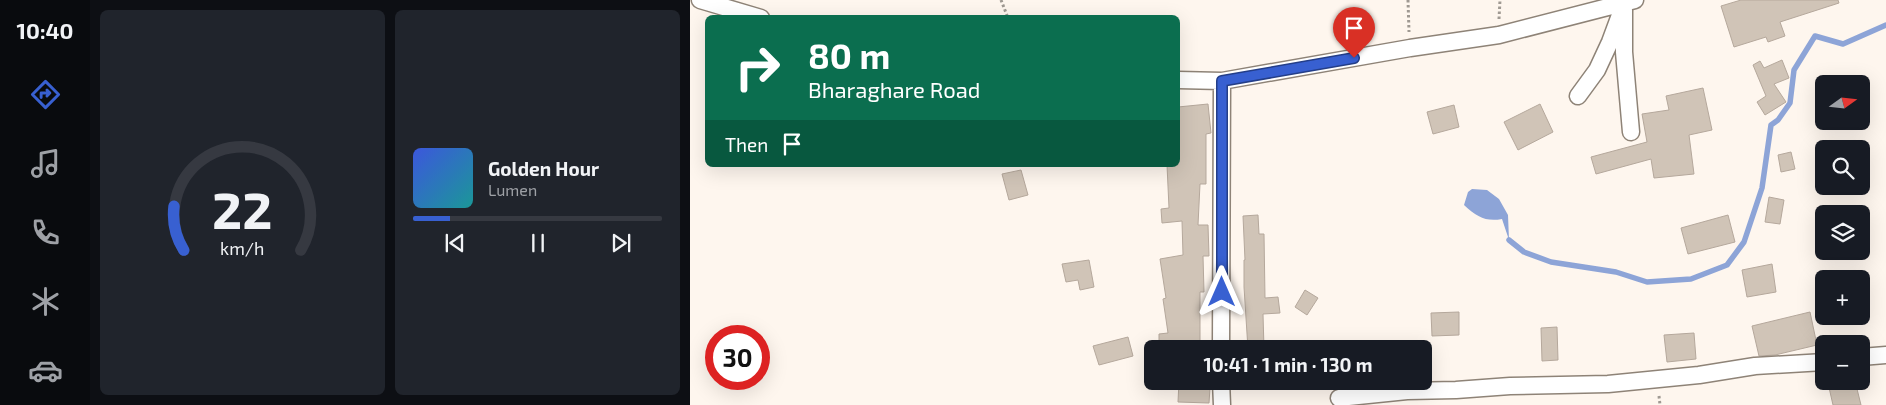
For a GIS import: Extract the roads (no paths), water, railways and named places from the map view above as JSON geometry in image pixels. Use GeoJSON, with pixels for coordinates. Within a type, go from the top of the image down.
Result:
{"type":"FeatureCollection","features":[{"type":"Feature","properties":{"kind":"street"},"geometry":{"type":"LineString","coordinates":[[700,0],[751,15]]}},
{"type":"Feature","properties":{"kind":"street"},"geometry":{"type":"LineString","coordinates":[[1180,80],[1222,81],[1410,48],[1499,35],[1630,2]]}},
{"type":"Feature","properties":{"kind":"street"},"geometry":{"type":"LineString","coordinates":[[1578,96],[1597,70],[1630,2]]}},
{"type":"Feature","properties":{"kind":"street"},"geometry":{"type":"LineString","coordinates":[[1630,2],[1624,52],[1631,132]]}},
{"type":"Feature","properties":{"kind":"street"},"geometry":{"type":"LineString","coordinates":[[1221,340],[1222,81]]}},
{"type":"Feature","properties":{"kind":"street"},"geometry":{"type":"LineString","coordinates":[[1870,356],[1886,355]]}},
{"type":"Feature","properties":{"kind":"street"},"geometry":{"type":"LineString","coordinates":[[1339,398],[1407,391],[1608,384],[1699,375],[1755,366],[1815,363]]}},
{"type":"Feature","properties":{"kind":"street"},"geometry":{"type":"LineString","coordinates":[[1221,390],[1222,405]]}},
{"type":"Feature","properties":{"kind":"water"},"geometry":{"type":"Polygon","coordinates":[[[1472,189],[1487,190],[1499,199],[1508,215],[1509,240],[1502,219],[1491,220],[1482,218],[1464,205],[1468,192],[1472,189]]]}},
{"type":"Feature","properties":{"kind":"waterway"},"geometry":{"type":"LineString","coordinates":[[1509,240],[1524,252],[1551,262],[1616,272],[1647,282],[1691,279],[1727,265],[1744,242],[1762,188],[1771,125],[1778,120],[1790,103],[1794,70],[1815,36],[1843,44],[1886,25]]}}]}
